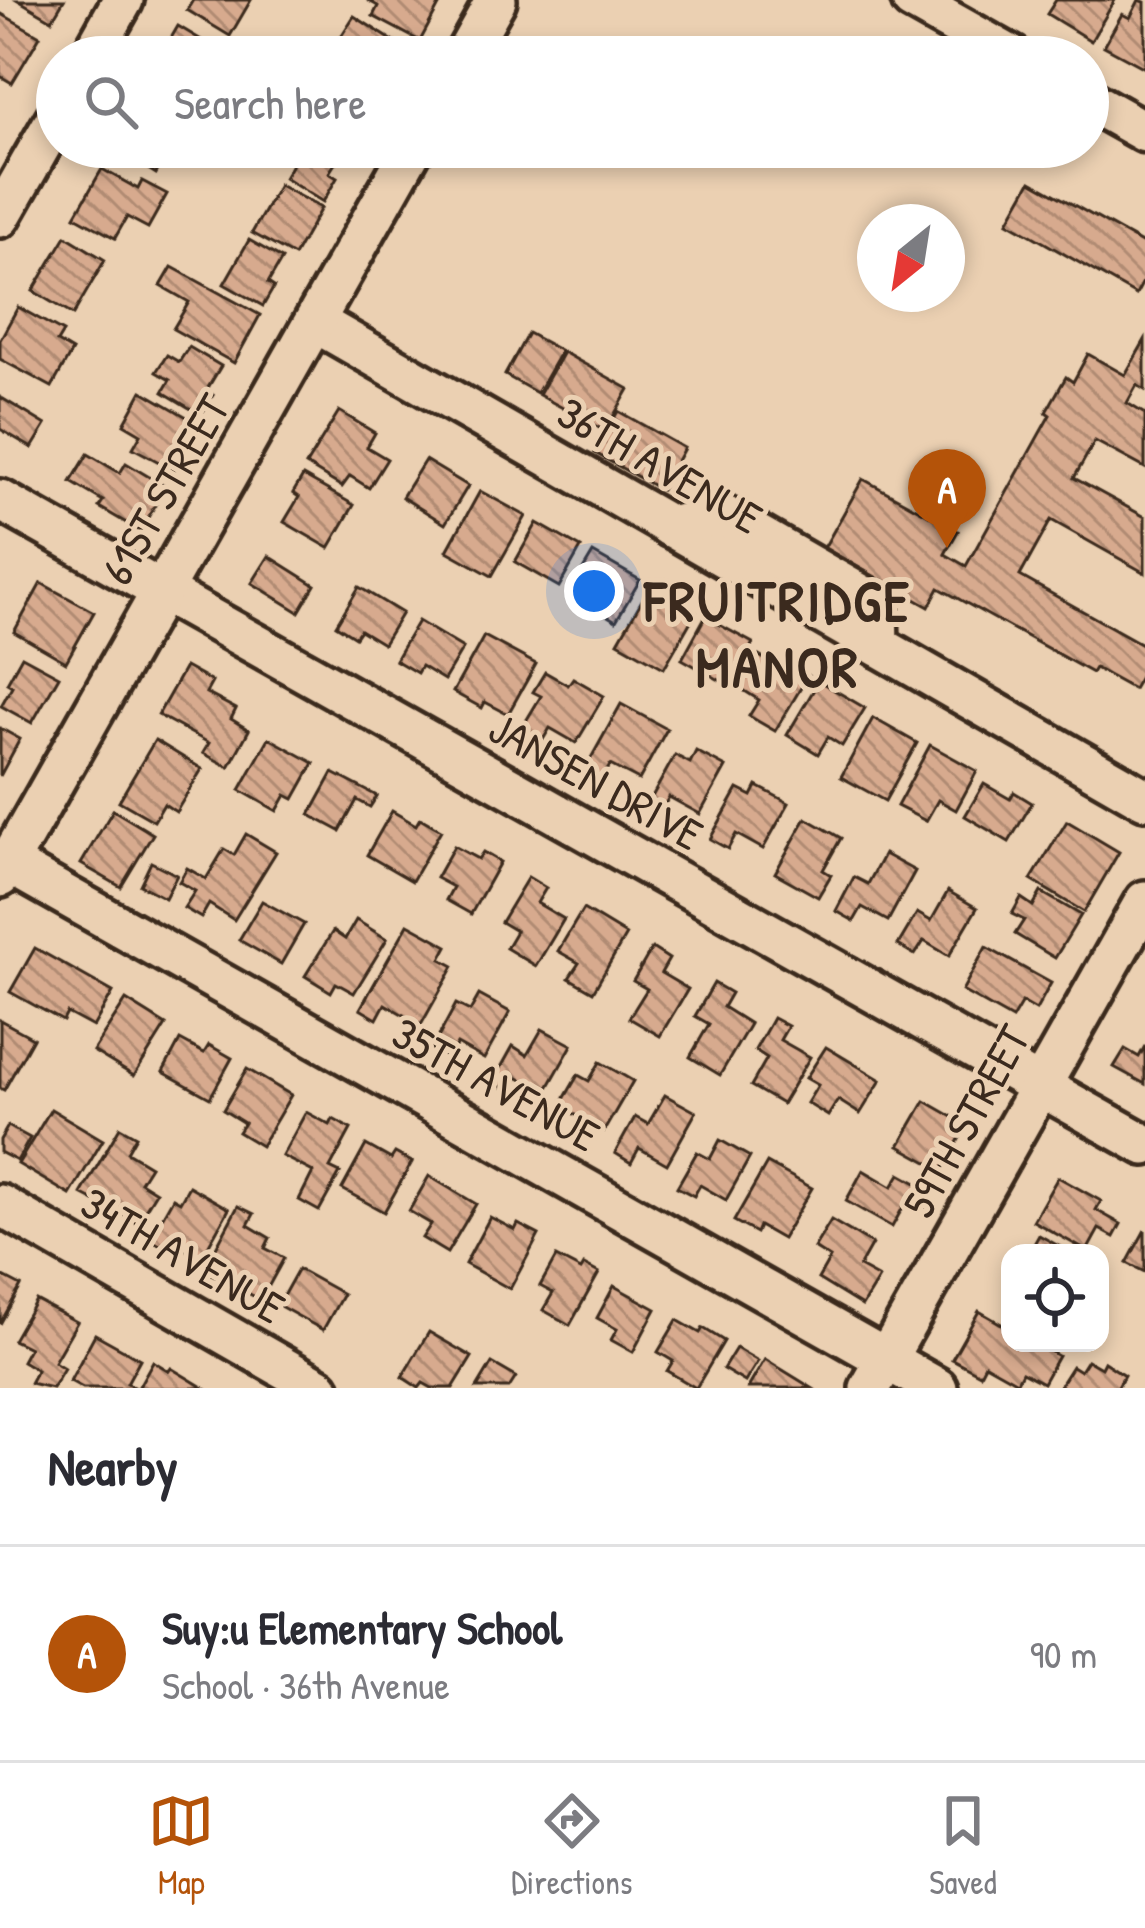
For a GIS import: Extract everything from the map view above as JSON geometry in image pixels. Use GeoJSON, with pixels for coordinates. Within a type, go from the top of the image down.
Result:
{"type":"FeatureCollection","features":[{"type":"Feature","properties":{"kind":"street"},"geometry":{"type":"LineString","coordinates":[[103,36],[123,0]]}},
{"type":"Feature","properties":{"kind":"street"},"geometry":{"type":"LineString","coordinates":[[476,36],[496,0]]}},
{"type":"Feature","properties":{"kind":"street"},"geometry":{"type":"LineString","coordinates":[[912,0],[976,36]]}},
{"type":"Feature","properties":{"kind":"street"},"geometry":{"type":"LineString","coordinates":[[1109,112],[1145,132]]}},
{"type":"Feature","properties":{"kind":"street"},"geometry":{"type":"LineString","coordinates":[[0,217],[36,154]]}},
{"type":"Feature","properties":{"kind":"street","name":"61ST STREET"},"geometry":{"type":"LineString","coordinates":[[4,870],[401,168]]}},
{"type":"Feature","properties":{"kind":"street","name":"36TH AVENUE"},"geometry":{"type":"LineString","coordinates":[[315,322],[1145,799]]}},
{"type":"Feature","properties":{"kind":"street","name":"JANSEN DRIVE"},"geometry":{"type":"LineString","coordinates":[[0,500],[1145,1145]]}},
{"type":"Feature","properties":{"kind":"street","name":"35TH AVENUE"},"geometry":{"type":"LineString","coordinates":[[4,870],[878,1374],[937,1388]]}},
{"type":"Feature","properties":{"kind":"street","name":"59TH STREET"},"geometry":{"type":"LineString","coordinates":[[878,1374],[1145,902]]}},
{"type":"Feature","properties":{"kind":"street","name":"34TH AVENUE"},"geometry":{"type":"LineString","coordinates":[[0,1204],[319,1388]]}},
{"type":"Feature","properties":{"kind":"building"},"geometry":{"type":"Polygon","coordinates":[[[18,0],[64,0],[52,20],[18,0]]]}},
{"type":"Feature","properties":{"kind":"building"},"geometry":{"type":"Polygon","coordinates":[[[193,0],[251,0],[230,36],[187,10],[193,0]]]}},
{"type":"Feature","properties":{"kind":"building"},"geometry":{"type":"Polygon","coordinates":[[[367,0],[442,0],[423,36],[411,36],[373,16],[378,6],[367,0]]]}},
{"type":"Feature","properties":{"kind":"building"},"geometry":{"type":"Polygon","coordinates":[[[1056,0],[1115,0],[1094,36],[1083,36],[1047,14],[1056,0]]]}},
{"type":"Feature","properties":{"kind":"building"},"geometry":{"type":"Polygon","coordinates":[[[1139,0],[1145,2],[1145,68],[1109,49],[1109,37],[1122,14],[1130,18],[1139,0]]]}},
{"type":"Feature","properties":{"kind":"building"},"geometry":{"type":"Polygon","coordinates":[[[0,13],[40,36],[12,83],[0,76],[0,13]]]}},
{"type":"Feature","properties":{"kind":"building"},"geometry":{"type":"Polygon","coordinates":[[[354,16],[385,36],[341,36],[354,16]]]}},
{"type":"Feature","properties":{"kind":"building"},"geometry":{"type":"Polygon","coordinates":[[[178,26],[195,36],[172,36],[178,26]]]}},
{"type":"Feature","properties":{"kind":"building"},"geometry":{"type":"Polygon","coordinates":[[[290,168],[332,168],[329,173],[337,178],[323,202],[284,178],[290,168]]]}},
{"type":"Feature","properties":{"kind":"building"},"geometry":{"type":"Polygon","coordinates":[[[102,169],[138,189],[142,181],[167,194],[148,228],[127,217],[115,238],[75,216],[102,169]]]}},
{"type":"Feature","properties":{"kind":"building"},"geometry":{"type":"Polygon","coordinates":[[[1031,181],[1145,245],[1145,278],[1136,295],[1008,222],[1031,181]]]}},
{"type":"Feature","properties":{"kind":"building"},"geometry":{"type":"Polygon","coordinates":[[[279,185],[321,208],[294,256],[252,233],[279,185]]]}},
{"type":"Feature","properties":{"kind":"building"},"geometry":{"type":"Polygon","coordinates":[[[66,236],[105,260],[73,315],[33,291],[66,236]]]}},
{"type":"Feature","properties":{"kind":"building"},"geometry":{"type":"Polygon","coordinates":[[[249,240],[282,259],[268,283],[274,287],[263,306],[224,284],[249,240]]]}},
{"type":"Feature","properties":{"kind":"building"},"geometry":{"type":"Polygon","coordinates":[[[172,267],[260,315],[234,363],[173,329],[189,302],[161,286],[172,267]]]}},
{"type":"Feature","properties":{"kind":"building"},"geometry":{"type":"Polygon","coordinates":[[[18,307],[63,332],[57,342],[72,351],[52,387],[0,359],[0,340],[18,307]]]}},
{"type":"Feature","properties":{"kind":"building"},"geometry":{"type":"Polygon","coordinates":[[[528,333],[561,351],[537,393],[505,375],[528,333]]]}},
{"type":"Feature","properties":{"kind":"building"},"geometry":{"type":"Polygon","coordinates":[[[1145,340],[1145,390],[1137,385],[1127,403],[1145,414],[1145,468],[1095,441],[1074,478],[1145,517],[1145,573],[1051,520],[1020,576],[1145,646],[1145,668],[1133,689],[1095,668],[1092,673],[939,588],[929,607],[824,548],[863,479],[958,531],[945,554],[966,566],[1050,415],[1046,412],[1066,377],[1073,382],[1088,354],[1125,375],[1145,340]]]}},
{"type":"Feature","properties":{"kind":"building"},"geometry":{"type":"Polygon","coordinates":[[[189,347],[221,366],[206,391],[213,395],[201,415],[163,392],[170,380],[156,372],[167,355],[179,362],[189,347]]]}},
{"type":"Feature","properties":{"kind":"building"},"geometry":{"type":"Polygon","coordinates":[[[563,352],[629,389],[605,431],[539,395],[563,352]]]}},
{"type":"Feature","properties":{"kind":"building"},"geometry":{"type":"Polygon","coordinates":[[[142,391],[199,424],[174,470],[133,448],[141,434],[124,424],[142,391]]]}},
{"type":"Feature","properties":{"kind":"building"},"geometry":{"type":"Polygon","coordinates":[[[0,397],[46,425],[32,448],[0,429],[0,397]]]}},
{"type":"Feature","properties":{"kind":"building"},"geometry":{"type":"Polygon","coordinates":[[[339,411],[375,433],[367,447],[387,459],[369,488],[350,476],[342,487],[306,465],[339,411]]]}},
{"type":"Feature","properties":{"kind":"building"},"geometry":{"type":"Polygon","coordinates":[[[618,411],[684,448],[661,490],[595,453],[618,411]]]}},
{"type":"Feature","properties":{"kind":"building"},"geometry":{"type":"Polygon","coordinates":[[[88,454],[120,473],[126,463],[166,487],[140,531],[99,507],[103,501],[71,482],[88,454]]]}},
{"type":"Feature","properties":{"kind":"building"},"geometry":{"type":"Polygon","coordinates":[[[425,460],[468,486],[445,524],[402,497],[425,460]]]}},
{"type":"Feature","properties":{"kind":"building"},"geometry":{"type":"Polygon","coordinates":[[[303,476],[354,505],[329,548],[284,522],[299,497],[293,493],[303,476]]]}},
{"type":"Feature","properties":{"kind":"building"},"geometry":{"type":"Polygon","coordinates":[[[480,491],[526,516],[492,576],[447,551],[480,491]]]}},
{"type":"Feature","properties":{"kind":"building"},"geometry":{"type":"Polygon","coordinates":[[[537,523],[581,548],[559,587],[515,562],[537,523]]]}},
{"type":"Feature","properties":{"kind":"building"},"geometry":{"type":"Polygon","coordinates":[[[593,553],[640,580],[616,621],[569,593],[593,553]]]}},
{"type":"Feature","properties":{"kind":"building"},"geometry":{"type":"Polygon","coordinates":[[[269,556],[315,585],[299,612],[252,583],[269,556]]]}},
{"type":"Feature","properties":{"kind":"building"},"geometry":{"type":"Polygon","coordinates":[[[41,583],[94,612],[66,662],[14,632],[41,583]]]}},
{"type":"Feature","properties":{"kind":"building"},"geometry":{"type":"Polygon","coordinates":[[[359,587],[402,613],[383,644],[360,630],[355,637],[336,625],[359,587]]]}},
{"type":"Feature","properties":{"kind":"building"},"geometry":{"type":"Polygon","coordinates":[[[646,593],[662,602],[667,595],[696,612],[664,668],[618,642],[646,593]]]}},
{"type":"Feature","properties":{"kind":"building"},"geometry":{"type":"Polygon","coordinates":[[[705,617],[753,643],[730,686],[682,659],[705,617]]]}},
{"type":"Feature","properties":{"kind":"building"},"geometry":{"type":"Polygon","coordinates":[[[418,621],[463,648],[444,680],[421,666],[417,673],[395,660],[418,621]]]}},
{"type":"Feature","properties":{"kind":"building"},"geometry":{"type":"Polygon","coordinates":[[[484,636],[536,664],[508,714],[485,702],[482,708],[453,692],[484,636]]]}},
{"type":"Feature","properties":{"kind":"building"},"geometry":{"type":"Polygon","coordinates":[[[22,656],[59,676],[32,723],[1,706],[22,656]]]}},
{"type":"Feature","properties":{"kind":"building"},"geometry":{"type":"Polygon","coordinates":[[[759,656],[783,670],[788,663],[808,676],[775,731],[749,716],[759,700],[740,688],[759,656]]]}},
{"type":"Feature","properties":{"kind":"building"},"geometry":{"type":"Polygon","coordinates":[[[185,667],[212,682],[206,693],[236,709],[231,719],[249,730],[229,767],[203,753],[209,743],[158,715],[185,667]]]}},
{"type":"Feature","properties":{"kind":"building"},"geometry":{"type":"Polygon","coordinates":[[[545,672],[568,685],[573,678],[604,696],[576,743],[550,728],[541,743],[520,731],[541,696],[533,692],[545,672]]]}},
{"type":"Feature","properties":{"kind":"building"},"geometry":{"type":"Polygon","coordinates":[[[819,681],[865,708],[842,746],[828,737],[818,754],[787,735],[819,681]]]}},
{"type":"Feature","properties":{"kind":"building"},"geometry":{"type":"Polygon","coordinates":[[[621,704],[667,729],[639,780],[610,765],[603,779],[585,769],[621,704]]]}},
{"type":"Feature","properties":{"kind":"building"},"geometry":{"type":"Polygon","coordinates":[[[873,718],[917,743],[885,801],[841,777],[873,718]]]}},
{"type":"Feature","properties":{"kind":"building"},"geometry":{"type":"Polygon","coordinates":[[[0,728],[20,739],[0,776],[0,728]]]}},
{"type":"Feature","properties":{"kind":"building"},"geometry":{"type":"Polygon","coordinates":[[[269,738],[314,763],[294,799],[286,795],[277,811],[240,790],[269,738]]]}},
{"type":"Feature","properties":{"kind":"building"},"geometry":{"type":"Polygon","coordinates":[[[155,740],[202,769],[176,812],[164,804],[154,821],[119,801],[155,740]]]}},
{"type":"Feature","properties":{"kind":"building"},"geometry":{"type":"Polygon","coordinates":[[[930,745],[977,771],[956,810],[938,800],[926,821],[897,806],[930,745]]]}},
{"type":"Feature","properties":{"kind":"building"},"geometry":{"type":"Polygon","coordinates":[[[696,751],[726,767],[700,814],[669,797],[661,811],[648,804],[675,755],[690,763],[696,751]]]}},
{"type":"Feature","properties":{"kind":"building"},"geometry":{"type":"Polygon","coordinates":[[[333,773],[377,796],[370,807],[357,800],[340,831],[310,815],[333,773]]]}},
{"type":"Feature","properties":{"kind":"building"},"geometry":{"type":"Polygon","coordinates":[[[984,784],[1010,799],[1014,792],[1032,803],[1009,842],[965,816],[984,784]]]}},
{"type":"Feature","properties":{"kind":"building"},"geometry":{"type":"Polygon","coordinates":[[[757,786],[789,803],[763,849],[736,834],[728,849],[710,839],[738,789],[752,796],[757,786]]]}},
{"type":"Feature","properties":{"kind":"building"},"geometry":{"type":"Polygon","coordinates":[[[113,810],[153,834],[121,887],[81,864],[113,810]]]}},
{"type":"Feature","properties":{"kind":"building"},"geometry":{"type":"Polygon","coordinates":[[[392,811],[416,825],[420,818],[441,830],[412,881],[367,855],[392,811]]]}},
{"type":"Feature","properties":{"kind":"building"},"geometry":{"type":"Polygon","coordinates":[[[806,818],[841,838],[823,870],[831,875],[818,897],[775,873],[806,818]]]}},
{"type":"Feature","properties":{"kind":"building"},"geometry":{"type":"Polygon","coordinates":[[[1067,821],[1119,852],[1084,912],[1031,880],[1067,821]]]}},
{"type":"Feature","properties":{"kind":"building"},"geometry":{"type":"Polygon","coordinates":[[[246,834],[276,852],[234,920],[209,904],[201,918],[184,908],[195,891],[179,882],[187,868],[206,879],[224,849],[234,855],[246,834]]]}},
{"type":"Feature","properties":{"kind":"building"},"geometry":{"type":"Polygon","coordinates":[[[454,846],[478,859],[483,852],[500,862],[471,914],[446,900],[453,887],[436,878],[454,846]]]}},
{"type":"Feature","properties":{"kind":"building"},"geometry":{"type":"Polygon","coordinates":[[[884,854],[915,871],[888,921],[862,907],[854,921],[836,911],[854,877],[868,884],[884,854]]]}},
{"type":"Feature","properties":{"kind":"building"},"geometry":{"type":"Polygon","coordinates":[[[151,862],[177,875],[165,898],[140,885],[151,862]]]}},
{"type":"Feature","properties":{"kind":"building"},"geometry":{"type":"Polygon","coordinates":[[[528,877],[546,888],[537,903],[564,919],[536,966],[506,948],[516,931],[501,922],[528,877]]]}},
{"type":"Feature","properties":{"kind":"building"},"geometry":{"type":"Polygon","coordinates":[[[948,891],[977,908],[949,956],[924,941],[915,955],[898,945],[917,913],[931,921],[948,891]]]}},
{"type":"Feature","properties":{"kind":"building"},"geometry":{"type":"Polygon","coordinates":[[[1041,892],[1081,915],[1055,958],[1015,934],[1024,920],[1012,914],[1021,898],[1033,906],[1041,892]]]}},
{"type":"Feature","properties":{"kind":"building"},"geometry":{"type":"Polygon","coordinates":[[[262,901],[304,924],[281,964],[239,940],[262,901]]]}},
{"type":"Feature","properties":{"kind":"building"},"geometry":{"type":"Polygon","coordinates":[[[583,909],[626,935],[593,992],[569,978],[579,963],[558,951],[583,909]]]}},
{"type":"Feature","properties":{"kind":"building"},"geometry":{"type":"Polygon","coordinates":[[[356,920],[387,939],[354,993],[336,983],[331,992],[305,976],[333,931],[345,939],[356,920]]]}},
{"type":"Feature","properties":{"kind":"building"},"geometry":{"type":"Polygon","coordinates":[[[408,924],[448,946],[441,959],[454,966],[421,1025],[385,1004],[377,1019],[360,1009],[408,924]]]}},
{"type":"Feature","properties":{"kind":"building"},"geometry":{"type":"Polygon","coordinates":[[[986,947],[1051,983],[1036,1010],[1022,1002],[1012,1019],[962,991],[986,947]]]}},
{"type":"Feature","properties":{"kind":"building"},"geometry":{"type":"Polygon","coordinates":[[[35,948],[113,992],[93,1027],[67,1013],[63,1021],[10,992],[35,948]]]}},
{"type":"Feature","properties":{"kind":"building"},"geometry":{"type":"Polygon","coordinates":[[[652,948],[669,959],[661,973],[688,989],[660,1036],[629,1018],[647,989],[633,981],[652,948]]]}},
{"type":"Feature","properties":{"kind":"building"},"geometry":{"type":"Polygon","coordinates":[[[714,983],[731,993],[723,1007],[750,1024],[720,1075],[690,1057],[709,1024],[695,1016],[714,983]]]}},
{"type":"Feature","properties":{"kind":"building"},"geometry":{"type":"Polygon","coordinates":[[[479,995],[510,1012],[484,1059],[457,1044],[449,1058],[432,1049],[456,1004],[470,1011],[479,995]]]}},
{"type":"Feature","properties":{"kind":"building"},"geometry":{"type":"Polygon","coordinates":[[[126,1000],[166,1025],[134,1076],[93,1051],[126,1000]]]}},
{"type":"Feature","properties":{"kind":"building"},"geometry":{"type":"Polygon","coordinates":[[[773,1018],[788,1026],[780,1040],[810,1057],[782,1104],[751,1086],[767,1058],[755,1050],[773,1018]]]}},
{"type":"Feature","properties":{"kind":"building"},"geometry":{"type":"Polygon","coordinates":[[[0,1020],[33,1038],[4,1090],[0,1088],[0,1020]]]}},
{"type":"Feature","properties":{"kind":"building"},"geometry":{"type":"Polygon","coordinates":[[[542,1029],[572,1045],[545,1093],[517,1077],[510,1091],[493,1082],[513,1046],[527,1055],[542,1029]]]}},
{"type":"Feature","properties":{"kind":"building"},"geometry":{"type":"Polygon","coordinates":[[[180,1040],[204,1053],[209,1045],[232,1058],[210,1098],[163,1072],[180,1040]]]}},
{"type":"Feature","properties":{"kind":"building"},"geometry":{"type":"Polygon","coordinates":[[[1145,1046],[1145,1084],[1114,1067],[1125,1049],[1139,1057],[1145,1046]]]}},
{"type":"Feature","properties":{"kind":"building"},"geometry":{"type":"Polygon","coordinates":[[[826,1047],[881,1080],[860,1114],[838,1100],[828,1116],[807,1103],[818,1085],[806,1078],[826,1047]]]}},
{"type":"Feature","properties":{"kind":"building"},"geometry":{"type":"Polygon","coordinates":[[[600,1062],[633,1081],[604,1131],[560,1106],[578,1075],[589,1081],[600,1062]]]}},
{"type":"Feature","properties":{"kind":"building"},"geometry":{"type":"Polygon","coordinates":[[[247,1069],[291,1095],[261,1146],[238,1132],[244,1123],[223,1110],[247,1069]]]}},
{"type":"Feature","properties":{"kind":"building"},"geometry":{"type":"Polygon","coordinates":[[[665,1095],[696,1112],[667,1164],[639,1148],[631,1163],[615,1153],[635,1117],[648,1124],[665,1095]]]}},
{"type":"Feature","properties":{"kind":"building"},"geometry":{"type":"Polygon","coordinates":[[[925,1101],[967,1125],[942,1170],[899,1146],[925,1101]]]}},
{"type":"Feature","properties":{"kind":"building"},"geometry":{"type":"Polygon","coordinates":[[[51,1109],[103,1140],[70,1195],[18,1164],[51,1109]]]}},
{"type":"Feature","properties":{"kind":"building"},"geometry":{"type":"Polygon","coordinates":[[[306,1112],[330,1125],[333,1119],[351,1129],[330,1168],[340,1173],[319,1211],[299,1200],[313,1172],[282,1156],[306,1112]]]}},
{"type":"Feature","properties":{"kind":"building"},"geometry":{"type":"Polygon","coordinates":[[[8,1126],[30,1138],[17,1161],[0,1152],[8,1126]]]}},
{"type":"Feature","properties":{"kind":"building"},"geometry":{"type":"Polygon","coordinates":[[[120,1127],[136,1136],[127,1152],[150,1166],[140,1182],[156,1192],[137,1223],[81,1194],[120,1127]]]}},
{"type":"Feature","properties":{"kind":"building"},"geometry":{"type":"Polygon","coordinates":[[[720,1140],[750,1157],[726,1200],[700,1185],[694,1196],[677,1187],[697,1152],[710,1159],[720,1140]]]}},
{"type":"Feature","properties":{"kind":"building"},"geometry":{"type":"Polygon","coordinates":[[[366,1145],[391,1159],[395,1153],[412,1162],[384,1212],[342,1189],[366,1145]]]}},
{"type":"Feature","properties":{"kind":"building"},"geometry":{"type":"Polygon","coordinates":[[[767,1163],[812,1188],[782,1239],[759,1226],[756,1233],[734,1221],[767,1163]]]}},
{"type":"Feature","properties":{"kind":"building"},"geometry":{"type":"Polygon","coordinates":[[[863,1170],[892,1187],[900,1174],[933,1192],[923,1209],[907,1200],[892,1227],[846,1201],[863,1170]]]}},
{"type":"Feature","properties":{"kind":"building"},"geometry":{"type":"Polygon","coordinates":[[[429,1176],[476,1204],[447,1253],[422,1238],[431,1224],[409,1211],[429,1176]]]}},
{"type":"Feature","properties":{"kind":"building"},"geometry":{"type":"Polygon","coordinates":[[[1058,1177],[1101,1201],[1096,1210],[1121,1224],[1114,1237],[1099,1229],[1091,1244],[1074,1244],[1033,1221],[1058,1177]]]}},
{"type":"Feature","properties":{"kind":"building"},"geometry":{"type":"Polygon","coordinates":[[[189,1186],[229,1209],[201,1259],[176,1244],[172,1252],[150,1239],[173,1198],[180,1202],[189,1186]]]}},
{"type":"Feature","properties":{"kind":"building"},"geometry":{"type":"Polygon","coordinates":[[[238,1206],[254,1214],[248,1225],[270,1238],[265,1248],[284,1258],[261,1300],[204,1270],[238,1206]]]}},
{"type":"Feature","properties":{"kind":"building"},"geometry":{"type":"Polygon","coordinates":[[[490,1217],[539,1235],[510,1289],[465,1264],[490,1217]]]}},
{"type":"Feature","properties":{"kind":"building"},"geometry":{"type":"Polygon","coordinates":[[[831,1220],[872,1244],[859,1267],[879,1278],[862,1306],[818,1279],[830,1258],[814,1248],[831,1220]]]}},
{"type":"Feature","properties":{"kind":"building"},"geometry":{"type":"Polygon","coordinates":[[[1145,1230],[1145,1272],[1127,1263],[1145,1230]]]}},
{"type":"Feature","properties":{"kind":"building"},"geometry":{"type":"Polygon","coordinates":[[[1039,1235],[1055,1244],[1034,1244],[1039,1235]]]}},
{"type":"Feature","properties":{"kind":"building"},"geometry":{"type":"Polygon","coordinates":[[[556,1257],[599,1273],[570,1325],[543,1310],[553,1293],[540,1286],[556,1257]]]}},
{"type":"Feature","properties":{"kind":"building"},"geometry":{"type":"Polygon","coordinates":[[[298,1269],[343,1294],[323,1330],[278,1305],[298,1269]]]}},
{"type":"Feature","properties":{"kind":"building"},"geometry":{"type":"Polygon","coordinates":[[[0,1275],[21,1286],[0,1324],[0,1275]]]}},
{"type":"Feature","properties":{"kind":"building"},"geometry":{"type":"Polygon","coordinates":[[[614,1286],[656,1309],[633,1352],[611,1340],[617,1329],[597,1318],[614,1286]]]}},
{"type":"Feature","properties":{"kind":"building"},"geometry":{"type":"Polygon","coordinates":[[[36,1300],[77,1322],[54,1362],[64,1368],[52,1388],[30,1383],[37,1370],[22,1361],[29,1348],[13,1340],[36,1300]]]}},
{"type":"Feature","properties":{"kind":"building"},"geometry":{"type":"Polygon","coordinates":[[[979,1311],[1001,1324],[1001,1352],[1058,1356],[1043,1383],[1022,1372],[1017,1382],[985,1364],[980,1374],[952,1359],[979,1311]]]}},
{"type":"Feature","properties":{"kind":"building"},"geometry":{"type":"Polygon","coordinates":[[[677,1320],[724,1341],[696,1388],[667,1371],[673,1361],[658,1352],[677,1320]]]}},
{"type":"Feature","properties":{"kind":"building"},"geometry":{"type":"Polygon","coordinates":[[[429,1332],[472,1357],[453,1388],[423,1383],[419,1388],[402,1377],[429,1332]]]}},
{"type":"Feature","properties":{"kind":"building"},"geometry":{"type":"Polygon","coordinates":[[[95,1334],[140,1359],[127,1383],[136,1388],[83,1388],[70,1381],[95,1334]]]}},
{"type":"Feature","properties":{"kind":"building"},"geometry":{"type":"Polygon","coordinates":[[[736,1348],[758,1361],[745,1382],[723,1369],[736,1348]]]}},
{"type":"Feature","properties":{"kind":"building"},"geometry":{"type":"Polygon","coordinates":[[[765,1359],[812,1388],[748,1388],[765,1359]]]}},
{"type":"Feature","properties":{"kind":"building"},"geometry":{"type":"Polygon","coordinates":[[[1087,1360],[1101,1368],[1104,1362],[1124,1375],[1117,1388],[1058,1388],[1072,1366],[1080,1371],[1087,1360]]]}},
{"type":"Feature","properties":{"kind":"building"},"geometry":{"type":"Polygon","coordinates":[[[153,1361],[171,1368],[204,1388],[139,1386],[153,1361]]]}},
{"type":"Feature","properties":{"kind":"building"},"geometry":{"type":"Polygon","coordinates":[[[492,1363],[516,1377],[509,1388],[477,1388],[492,1363]]]}},
{"type":"Feature","properties":{"kind":"place","name":"Suy:u Elementary School"},"geometry":{"type":"Point","coordinates":[947,548]}},
{"type":"Feature","properties":{"kind":"district","name":"FRUITRIDGE MANOR"},"geometry":{"type":"Point","coordinates":[778,634]}}]}
